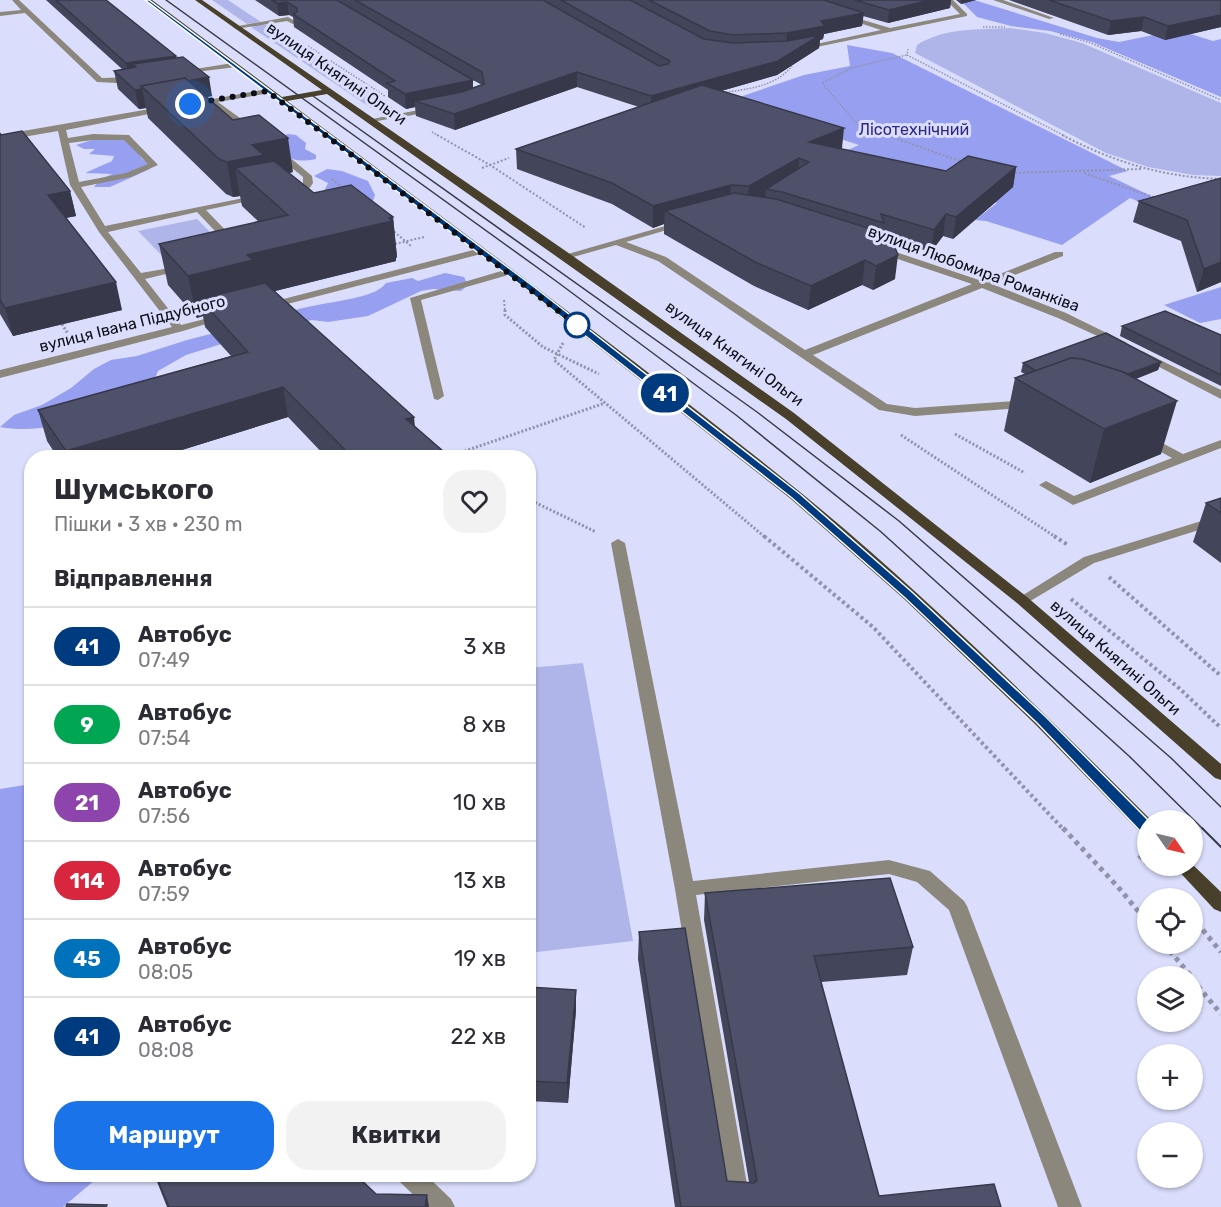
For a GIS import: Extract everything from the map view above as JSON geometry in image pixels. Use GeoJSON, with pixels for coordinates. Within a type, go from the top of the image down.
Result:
{"type":"FeatureCollection","features":[{"type":"Feature","properties":{"kind":"main road"},"geometry":{"type":"LineString","coordinates":[[148,0],[481,251],[796,496],[908,595],[1041,720],[1137,818]]}},
{"type":"Feature","properties":{"kind":"main road","name":"вулиця Княгині Ольги"},"geometry":{"type":"LineString","coordinates":[[198,0],[566,256],[790,416],[1022,600],[1221,774]]}},
{"type":"Feature","properties":{"kind":"main road"},"geometry":{"type":"LineString","coordinates":[[279,100],[329,91]]}},
{"type":"Feature","properties":{"kind":"main road"},"geometry":{"type":"LineString","coordinates":[[1194,876],[1221,904]]}},
{"type":"Feature","properties":{"kind":"street"},"geometry":{"type":"LineString","coordinates":[[15,0],[100,80],[117,81],[149,77]]}},
{"type":"Feature","properties":{"kind":"street"},"geometry":{"type":"LineString","coordinates":[[797,49],[965,15],[949,0]]}},
{"type":"Feature","properties":{"kind":"street"},"geometry":{"type":"LineString","coordinates":[[996,0],[1051,18]]}},
{"type":"Feature","properties":{"kind":"street"},"geometry":{"type":"LineString","coordinates":[[0,14],[26,11]]}},
{"type":"Feature","properties":{"kind":"street"},"geometry":{"type":"LineString","coordinates":[[837,14],[890,31]]}},
{"type":"Feature","properties":{"kind":"street"},"geometry":{"type":"LineString","coordinates":[[236,27],[288,19],[295,23]]}},
{"type":"Feature","properties":{"kind":"street"},"geometry":{"type":"LineString","coordinates":[[171,74],[233,65]]}},
{"type":"Feature","properties":{"kind":"street"},"geometry":{"type":"LineString","coordinates":[[0,138],[267,91]]}},
{"type":"Feature","properties":{"kind":"street"},"geometry":{"type":"LineString","coordinates":[[212,100],[255,134]]}},
{"type":"Feature","properties":{"kind":"street"},"geometry":{"type":"LineString","coordinates":[[371,120],[441,107]]}},
{"type":"Feature","properties":{"kind":"street"},"geometry":{"type":"LineString","coordinates":[[61,128],[75,185],[102,230],[179,329]]}},
{"type":"Feature","properties":{"kind":"street"},"geometry":{"type":"LineString","coordinates":[[65,141],[93,136],[126,137],[154,165],[128,175],[75,185]]}},
{"type":"Feature","properties":{"kind":"street"},"geometry":{"type":"LineString","coordinates":[[273,148],[308,176],[308,183],[302,193]]}},
{"type":"Feature","properties":{"kind":"street"},"geometry":{"type":"LineString","coordinates":[[288,191],[302,193],[310,200]]}},
{"type":"Feature","properties":{"kind":"street"},"geometry":{"type":"LineString","coordinates":[[102,230],[274,193]]}},
{"type":"Feature","properties":{"kind":"street"},"geometry":{"type":"LineString","coordinates":[[199,209],[234,244],[228,252]]}},
{"type":"Feature","properties":{"kind":"street"},"geometry":{"type":"LineString","coordinates":[[566,256],[690,222]]}},
{"type":"Feature","properties":{"kind":"street"},"geometry":{"type":"LineString","coordinates":[[616,242],[662,259],[883,407],[915,412],[1038,404]]}},
{"type":"Feature","properties":{"kind":"street","name":"вулиця Любомира Романківа"},"geometry":{"type":"LineString","coordinates":[[866,245],[983,284],[1081,323],[1221,395]]}},
{"type":"Feature","properties":{"kind":"street","name":"вулиця Івана Піддубного"},"geometry":{"type":"LineString","coordinates":[[254,309],[481,251]]}},
{"type":"Feature","properties":{"kind":"street"},"geometry":{"type":"LineString","coordinates":[[805,354],[1059,254]]}},
{"type":"Feature","properties":{"kind":"street"},"geometry":{"type":"LineString","coordinates":[[139,277],[191,265]]}},
{"type":"Feature","properties":{"kind":"street"},"geometry":{"type":"LineString","coordinates":[[438,396],[415,298],[508,272]]}},
{"type":"Feature","properties":{"kind":"street","name":"вулиця Івана Піддубного"},"geometry":{"type":"LineString","coordinates":[[0,374],[233,315]]}},
{"type":"Feature","properties":{"kind":"street"},"geometry":{"type":"LineString","coordinates":[[1137,433],[1183,459]]}},
{"type":"Feature","properties":{"kind":"street"},"geometry":{"type":"LineString","coordinates":[[1046,485],[1073,501],[1221,444]]}},
{"type":"Feature","properties":{"kind":"street"},"geometry":{"type":"LineString","coordinates":[[1022,600],[1089,560],[1221,519]]}},
{"type":"Feature","properties":{"kind":"street"},"geometry":{"type":"LineString","coordinates":[[618,543],[685,889],[739,1207]]}},
{"type":"Feature","properties":{"kind":"street"},"geometry":{"type":"LineString","coordinates":[[685,889],[889,867],[923,876],[957,906],[1070,1207]]}},
{"type":"Feature","properties":{"kind":"street"},"geometry":{"type":"LineString","coordinates":[[416,1182],[443,1207]]}},
{"type":"Feature","properties":{"kind":"path"},"geometry":{"type":"LineString","coordinates":[[271,22],[386,97]]}},
{"type":"Feature","properties":{"kind":"path"},"geometry":{"type":"LineString","coordinates":[[978,28],[1010,27]]}},
{"type":"Feature","properties":{"kind":"path"},"geometry":{"type":"LineString","coordinates":[[1060,34],[1091,43],[1221,100]]}},
{"type":"Feature","properties":{"kind":"path"},"geometry":{"type":"LineString","coordinates":[[907,55],[908,45]]}},
{"type":"Feature","properties":{"kind":"path"},"geometry":{"type":"LineString","coordinates":[[970,165],[858,124],[822,83],[854,67],[907,55],[1101,155],[1146,169],[1189,178],[1221,179]]}},
{"type":"Feature","properties":{"kind":"path"},"geometry":{"type":"LineString","coordinates":[[711,96],[757,87],[786,75],[792,65]]}},
{"type":"Feature","properties":{"kind":"path"},"geometry":{"type":"LineString","coordinates":[[437,135],[490,165],[594,233]]}},
{"type":"Feature","properties":{"kind":"path"},"geometry":{"type":"LineString","coordinates":[[474,171],[509,158]]}},
{"type":"Feature","properties":{"kind":"path"},"geometry":{"type":"LineString","coordinates":[[1004,173],[1146,169]]}},
{"type":"Feature","properties":{"kind":"path"},"geometry":{"type":"LineString","coordinates":[[1080,171],[1157,199]]}},
{"type":"Feature","properties":{"kind":"path"},"geometry":{"type":"LineString","coordinates":[[542,207],[549,205]]}},
{"type":"Feature","properties":{"kind":"path"},"geometry":{"type":"LineString","coordinates":[[384,247],[427,236]]}},
{"type":"Feature","properties":{"kind":"path"},"geometry":{"type":"LineString","coordinates":[[502,296],[505,303],[505,315],[543,347],[608,379]]}},
{"type":"Feature","properties":{"kind":"path"},"geometry":{"type":"LineString","coordinates":[[62,324],[67,332]]}},
{"type":"Feature","properties":{"kind":"path"},"geometry":{"type":"LineString","coordinates":[[565,340],[554,360],[873,627],[1137,910]]}},
{"type":"Feature","properties":{"kind":"path"},"geometry":{"type":"LineString","coordinates":[[468,450],[605,403]]}},
{"type":"Feature","properties":{"kind":"path"},"geometry":{"type":"LineString","coordinates":[[915,412],[1046,485]]}},
{"type":"Feature","properties":{"kind":"path"},"geometry":{"type":"LineString","coordinates":[[536,503],[618,543]]}},
{"type":"Feature","properties":{"kind":"path"},"geometry":{"type":"LineString","coordinates":[[1089,560],[1221,676]]}},
{"type":"Feature","properties":{"kind":"path"},"geometry":{"type":"LineString","coordinates":[[1070,598],[1179,688],[1221,728]]}},
{"type":"Feature","properties":{"kind":"path"},"geometry":{"type":"LineString","coordinates":[[1203,931],[1221,952]]}},
{"type":"Feature","properties":{"kind":"path"},"geometry":{"type":"LineString","coordinates":[[1172,954],[1182,966]]}},
{"type":"Feature","properties":{"kind":"path"},"geometry":{"type":"LineString","coordinates":[[1203,992],[1221,1014]]}},
{"type":"Feature","properties":{"kind":"shaded area"},"geometry":{"type":"Polygon","coordinates":[[[212,0],[228,0],[261,22],[247,24],[212,0]]]}},
{"type":"Feature","properties":{"kind":"shaded area"},"geometry":{"type":"Polygon","coordinates":[[[266,25],[396,110],[371,108],[251,27],[266,25]]]}},
{"type":"Feature","properties":{"kind":"shaded area"},"geometry":{"type":"Polygon","coordinates":[[[1010,28],[1045,33],[1082,43],[1221,103],[1221,176],[1193,175],[1148,167],[1106,153],[915,53],[917,45],[939,35],[962,30],[1010,28]]]}},
{"type":"Feature","properties":{"kind":"shaded area"},"geometry":{"type":"Polygon","coordinates":[[[197,219],[223,245],[169,263],[138,231],[197,219]]]}},
{"type":"Feature","properties":{"kind":"shaded area"},"geometry":{"type":"Polygon","coordinates":[[[583,663],[633,941],[536,952],[536,667],[583,663]]]}},
{"type":"Feature","properties":{"kind":"green space"},"geometry":{"type":"Polygon","coordinates":[[[960,0],[974,0],[1097,38],[1119,42],[1178,30],[1213,41],[1221,39],[1221,97],[1092,42],[1050,31],[1011,26],[977,17],[960,0]]]}},
{"type":"Feature","properties":{"kind":"green space","name":"Лісотехнічний"},"geometry":{"type":"Polygon","coordinates":[[[847,45],[892,53],[1128,171],[1109,176],[1183,211],[1221,237],[1130,198],[1062,245],[986,221],[975,220],[997,203],[930,183],[790,175],[859,145],[725,102],[804,75],[850,66],[847,45]]]}},
{"type":"Feature","properties":{"kind":"green space"},"geometry":{"type":"Polygon","coordinates":[[[288,134],[296,135],[306,143],[305,149],[316,155],[316,159],[300,161],[290,158],[269,140],[288,134]]]}},
{"type":"Feature","properties":{"kind":"green space"},"geometry":{"type":"Polygon","coordinates":[[[117,137],[130,140],[142,159],[152,164],[150,169],[110,187],[94,187],[101,179],[112,174],[85,173],[112,161],[114,156],[89,154],[95,149],[84,149],[76,145],[92,140],[117,137]]]}},
{"type":"Feature","properties":{"kind":"green space"},"geometry":{"type":"Polygon","coordinates":[[[327,169],[342,171],[368,181],[375,195],[372,204],[323,193],[328,183],[314,176],[327,169]]]}},
{"type":"Feature","properties":{"kind":"green space"},"geometry":{"type":"Polygon","coordinates":[[[445,273],[464,277],[468,285],[461,291],[433,289],[421,291],[368,316],[328,322],[312,320],[260,332],[186,355],[158,371],[152,386],[79,419],[41,428],[0,427],[14,415],[42,405],[71,388],[94,369],[111,360],[137,356],[187,340],[284,315],[294,310],[354,298],[379,290],[386,283],[412,278],[418,281],[445,273]]]}},
{"type":"Feature","properties":{"kind":"green space"},"geometry":{"type":"Polygon","coordinates":[[[1221,287],[1221,319],[1200,323],[1164,305],[1221,287]]]}},
{"type":"Feature","properties":{"kind":"green space"},"geometry":{"type":"Polygon","coordinates":[[[24,785],[24,1182],[93,1182],[63,1207],[0,1207],[0,789],[24,785]]]}},
{"type":"Feature","properties":{"kind":"building"},"geometry":{"type":"Polygon","coordinates":[[[56,0],[106,0],[176,56],[126,63],[56,0]]]}},
{"type":"Feature","properties":{"kind":"building"},"geometry":{"type":"Polygon","coordinates":[[[272,0],[337,0],[473,80],[405,94],[387,83],[395,81],[293,14],[297,12],[297,8],[287,2],[277,3],[272,0]]]}},
{"type":"Feature","properties":{"kind":"building"},"geometry":{"type":"Polygon","coordinates":[[[355,0],[543,0],[659,66],[668,64],[670,61],[561,0],[630,0],[704,39],[733,43],[787,41],[820,35],[778,61],[651,96],[577,72],[454,114],[415,101],[462,92],[484,84],[482,72],[355,0]]]}},
{"type":"Feature","properties":{"kind":"building"},"geometry":{"type":"Polygon","coordinates":[[[649,0],[824,0],[864,13],[821,21],[825,26],[787,33],[733,35],[710,31],[649,0]]]}},
{"type":"Feature","properties":{"kind":"building"},"geometry":{"type":"Polygon","coordinates":[[[855,0],[930,0],[889,10],[855,0]]]}},
{"type":"Feature","properties":{"kind":"building"},"geometry":{"type":"Polygon","coordinates":[[[1049,0],[1221,0],[1221,15],[1168,26],[1144,17],[1111,21],[1049,0]]]}},
{"type":"Feature","properties":{"kind":"building"},"geometry":{"type":"Polygon","coordinates":[[[183,57],[209,77],[188,81],[185,78],[141,86],[142,89],[135,90],[114,71],[136,67],[133,64],[183,57]]]}},
{"type":"Feature","properties":{"kind":"building"},"geometry":{"type":"Polygon","coordinates":[[[185,78],[233,120],[259,115],[288,138],[252,145],[264,155],[227,162],[219,159],[141,86],[185,78]]]}},
{"type":"Feature","properties":{"kind":"building"},"geometry":{"type":"Polygon","coordinates":[[[702,85],[844,128],[809,142],[946,171],[968,156],[1016,167],[956,217],[946,214],[934,230],[881,214],[884,223],[766,189],[809,162],[799,158],[749,186],[731,185],[653,206],[612,183],[516,149],[702,85]]]}},
{"type":"Feature","properties":{"kind":"building"},"geometry":{"type":"Polygon","coordinates":[[[22,131],[70,191],[48,195],[116,282],[5,308],[0,300],[0,133],[1,135],[22,131]]]}},
{"type":"Feature","properties":{"kind":"building"},"geometry":{"type":"Polygon","coordinates":[[[274,161],[314,193],[351,185],[393,217],[389,218],[392,221],[247,255],[253,260],[188,276],[159,244],[288,215],[235,168],[274,161]]]}},
{"type":"Feature","properties":{"kind":"building"},"geometry":{"type":"Polygon","coordinates":[[[1221,178],[1221,262],[1204,269],[1187,220],[1139,201],[1221,178]]]}},
{"type":"Feature","properties":{"kind":"building"},"geometry":{"type":"Polygon","coordinates":[[[734,193],[776,199],[890,235],[898,255],[876,266],[865,260],[811,286],[755,262],[665,211],[734,193]]]}},
{"type":"Feature","properties":{"kind":"building"},"geometry":{"type":"Polygon","coordinates":[[[265,283],[414,417],[406,419],[442,450],[345,450],[283,387],[65,450],[38,410],[248,352],[200,299],[265,283]]]}},
{"type":"Feature","properties":{"kind":"building"},"geometry":{"type":"Polygon","coordinates":[[[1165,311],[1221,335],[1221,375],[1122,326],[1165,311]]]}},
{"type":"Feature","properties":{"kind":"building"},"geometry":{"type":"Polygon","coordinates":[[[1106,333],[1161,362],[1128,374],[1082,359],[1071,358],[1036,371],[1023,363],[1106,333]]]}},
{"type":"Feature","properties":{"kind":"building"},"geometry":{"type":"Polygon","coordinates":[[[1071,358],[1082,359],[1123,372],[1177,401],[1104,429],[1015,378],[1071,358]]]}},
{"type":"Feature","properties":{"kind":"building"},"geometry":{"type":"Polygon","coordinates":[[[1221,498],[1221,513],[1206,503],[1221,498]]]}},
{"type":"Feature","properties":{"kind":"building"},"geometry":{"type":"Polygon","coordinates":[[[890,878],[913,947],[814,956],[879,1196],[994,1184],[1001,1207],[681,1207],[639,932],[685,928],[727,1181],[754,1183],[757,1180],[705,893],[890,878]]]}},
{"type":"Feature","properties":{"kind":"building"},"geometry":{"type":"Polygon","coordinates":[[[536,988],[576,990],[567,1083],[536,1081],[536,988]]]}},
{"type":"Feature","properties":{"kind":"building"},"geometry":{"type":"Polygon","coordinates":[[[158,1182],[363,1182],[376,1194],[427,1195],[425,1207],[169,1207],[158,1182]]]}},
{"type":"Feature","properties":{"kind":"building"},"geometry":{"type":"Polygon","coordinates":[[[67,1204],[107,1205],[106,1207],[66,1207],[67,1204]]]}},
{"type":"Feature","properties":{"kind":"tram line"},"geometry":{"type":"LineString","coordinates":[[166,0],[556,281],[736,415],[880,531],[1129,756],[1204,830]]}},
{"type":"Feature","properties":{"kind":"tram line"},"geometry":{"type":"LineString","coordinates":[[313,96],[757,412],[899,521],[1171,758],[1221,807]]}},
{"type":"Feature","properties":{"kind":"tram line"},"geometry":{"type":"LineString","coordinates":[[1204,830],[1221,847]]}},
{"type":"Feature","properties":{"kind":"bus line","name":"41"},"geometry":{"type":"LineString","coordinates":[[148,0],[530,288],[796,496],[908,595],[1041,720],[1137,818]]}},
{"type":"Feature","properties":{"kind":"route"},"geometry":{"type":"LineString","coordinates":[[190,104],[267,91],[577,325]]}}]}
